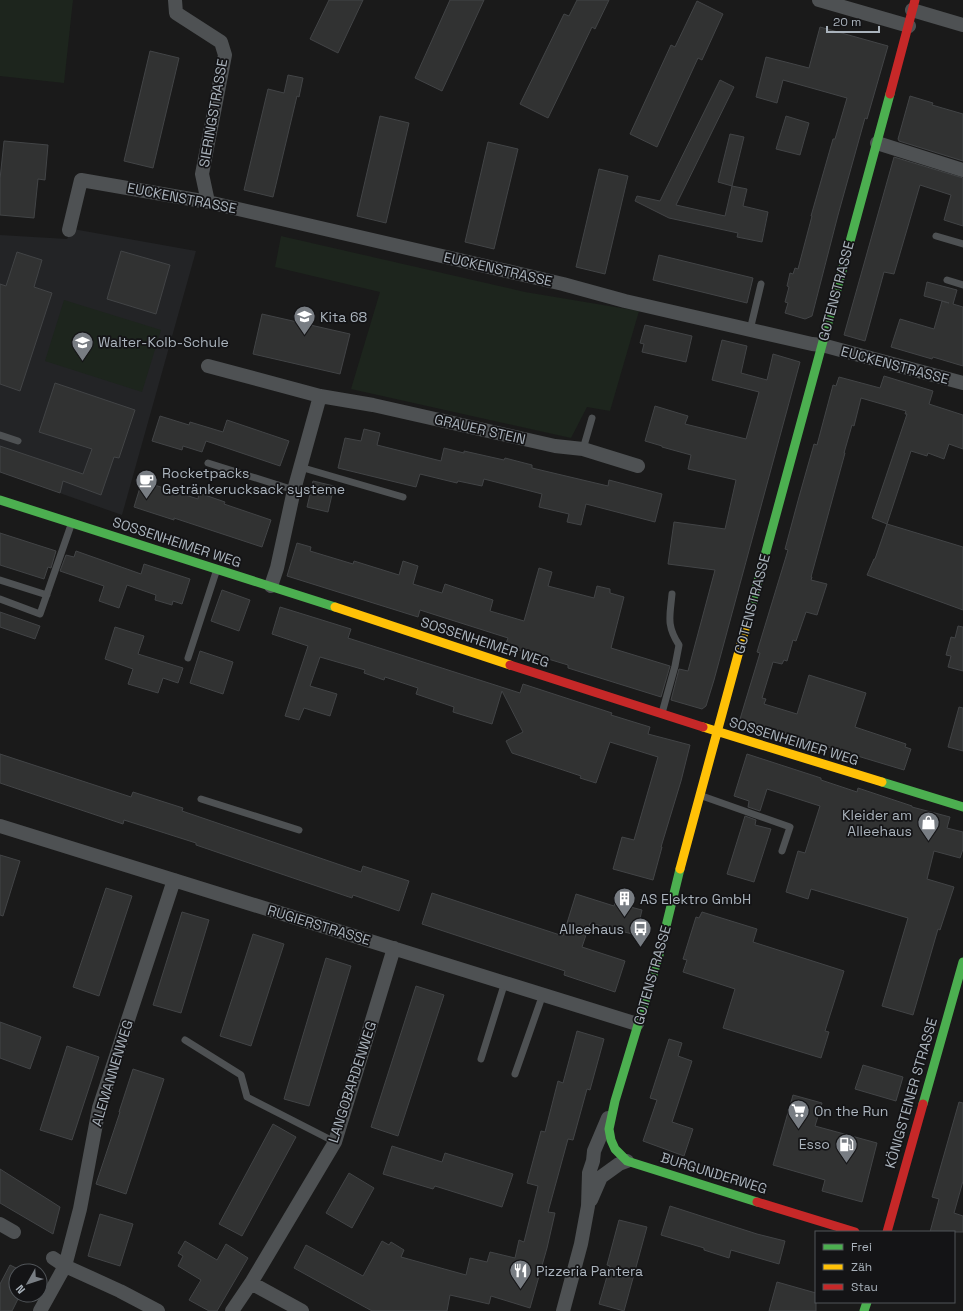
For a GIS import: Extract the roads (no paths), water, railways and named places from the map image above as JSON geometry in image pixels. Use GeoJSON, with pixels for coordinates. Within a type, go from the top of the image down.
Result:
{"type":"FeatureCollection","features":[{"type":"Feature","properties":{"kind":"main road","name":"GOTENSTRASSE"},"geometry":{"type":"LineString","coordinates":[[615,1101],[659,955],[717,732],[914,5]]}},
{"type":"Feature","properties":{"kind":"main road","name":"SOSSENHEIMER WEG"},"geometry":{"type":"LineString","coordinates":[[0,500],[271,586],[662,715],[963,807]]}},
{"type":"Feature","properties":{"kind":"main road","name":"KÖNIGSTEINER STRASSE"},"geometry":{"type":"LineString","coordinates":[[887,1231],[963,962]]}},
{"type":"Feature","properties":{"kind":"main road","name":"BURGUNDERWEG"},"geometry":{"type":"LineString","coordinates":[[615,1101],[609,1129],[611,1140],[616,1150],[628,1161],[852,1231]]}},
{"type":"Feature","properties":{"kind":"main road"},"geometry":{"type":"LineString","coordinates":[[876,1230],[890,1221]]}},
{"type":"Feature","properties":{"kind":"street","name":"SIERINGSTRASSE"},"geometry":{"type":"LineString","coordinates":[[176,0],[176,13],[220,42],[225,56],[202,174],[208,202]]}},
{"type":"Feature","properties":{"kind":"street"},"geometry":{"type":"LineString","coordinates":[[819,0],[909,26]]}},
{"type":"Feature","properties":{"kind":"street"},"geometry":{"type":"LineString","coordinates":[[914,5],[963,25]]}},
{"type":"Feature","properties":{"kind":"street"},"geometry":{"type":"LineString","coordinates":[[877,144],[963,170]]}},
{"type":"Feature","properties":{"kind":"street","name":"EUCKENSTRASSE"},"geometry":{"type":"LineString","coordinates":[[69,230],[80,180],[208,202],[563,284],[625,301],[812,344],[822,345],[963,383]]}},
{"type":"Feature","properties":{"kind":"street","name":"GRAUER STEIN"},"geometry":{"type":"LineString","coordinates":[[208,366],[320,396],[373,405],[555,446],[583,449],[638,466]]}},
{"type":"Feature","properties":{"kind":"street"},"geometry":{"type":"LineString","coordinates":[[271,586],[277,568],[294,490],[320,396]]}},
{"type":"Feature","properties":{"kind":"street","name":"RUGIERSTRASSE"},"geometry":{"type":"LineString","coordinates":[[0,826],[638,1024]]}},
{"type":"Feature","properties":{"kind":"street","name":"ALEMANNENWEG"},"geometry":{"type":"LineString","coordinates":[[40,1311],[65,1266],[80,1209],[99,1108],[174,880]]}},
{"type":"Feature","properties":{"kind":"street","name":"LANGOBARDENWEG"},"geometry":{"type":"LineString","coordinates":[[232,1311],[251,1283],[336,1142],[394,948]]}},
{"type":"Feature","properties":{"kind":"street","name":"GOTENSTRASSE"},"geometry":{"type":"LineString","coordinates":[[563,1311],[582,1244],[588,1206],[588,1173],[593,1161],[594,1152],[615,1101]]}},
{"type":"Feature","properties":{"kind":"street","name":"GOTENSTRASSE"},"geometry":{"type":"LineString","coordinates":[[588,1206],[601,1177],[619,1164],[628,1161]]}},
{"type":"Feature","properties":{"kind":"street"},"geometry":{"type":"LineString","coordinates":[[0,1224],[14,1232]]}},
{"type":"Feature","properties":{"kind":"street"},"geometry":{"type":"LineString","coordinates":[[53,1258],[65,1266],[120,1291],[158,1311]]}},
{"type":"Feature","properties":{"kind":"street"},"geometry":{"type":"LineString","coordinates":[[251,1283],[302,1311]]}},
{"type":"Feature","properties":{"kind":"lane"},"geometry":{"type":"LineString","coordinates":[[936,236],[963,244]]}},
{"type":"Feature","properties":{"kind":"lane"},"geometry":{"type":"LineString","coordinates":[[947,280],[963,284]]}},
{"type":"Feature","properties":{"kind":"lane"},"geometry":{"type":"LineString","coordinates":[[750,330],[761,284]]}},
{"type":"Feature","properties":{"kind":"lane"},"geometry":{"type":"LineString","coordinates":[[583,449],[592,418]]}},
{"type":"Feature","properties":{"kind":"lane"},"geometry":{"type":"LineString","coordinates":[[0,436],[18,441]]}},
{"type":"Feature","properties":{"kind":"lane"},"geometry":{"type":"LineString","coordinates":[[208,463],[294,490]]}},
{"type":"Feature","properties":{"kind":"lane"},"geometry":{"type":"LineString","coordinates":[[300,467],[403,497]]}},
{"type":"Feature","properties":{"kind":"lane"},"geometry":{"type":"LineString","coordinates":[[0,599],[40,614],[72,523]]}},
{"type":"Feature","properties":{"kind":"lane"},"geometry":{"type":"LineString","coordinates":[[188,658],[217,569]]}},
{"type":"Feature","properties":{"kind":"lane"},"geometry":{"type":"LineString","coordinates":[[0,580],[47,595]]}},
{"type":"Feature","properties":{"kind":"lane"},"geometry":{"type":"LineString","coordinates":[[662,715],[679,645],[669,622],[672,594]]}},
{"type":"Feature","properties":{"kind":"lane"},"geometry":{"type":"LineString","coordinates":[[700,796],[790,827],[782,851]]}},
{"type":"Feature","properties":{"kind":"lane"},"geometry":{"type":"LineString","coordinates":[[201,799],[299,830]]}},
{"type":"Feature","properties":{"kind":"lane"},"geometry":{"type":"LineString","coordinates":[[481,1059],[505,982]]}},
{"type":"Feature","properties":{"kind":"lane"},"geometry":{"type":"LineString","coordinates":[[515,1074],[543,994]]}},
{"type":"Feature","properties":{"kind":"lane"},"geometry":{"type":"LineString","coordinates":[[185,1040],[240,1075],[247,1097],[336,1142]]}},
{"type":"Feature","properties":{"kind":"place","name":"Kita 68"},"geometry":{"type":"Point","coordinates":[305,336]}},
{"type":"Feature","properties":{"kind":"place","name":"Walter-Kolb-Schule"},"geometry":{"type":"Point","coordinates":[83,362]}},
{"type":"Feature","properties":{"kind":"place","name":"Rocketpacks Getränkerucksack systeme"},"geometry":{"type":"Point","coordinates":[146,500]}},
{"type":"Feature","properties":{"kind":"place","name":"Kleider am Alleehaus"},"geometry":{"type":"Point","coordinates":[928,842]}},
{"type":"Feature","properties":{"kind":"place","name":"AS Elektro GmbH"},"geometry":{"type":"Point","coordinates":[625,918]}},
{"type":"Feature","properties":{"kind":"place","name":"Alleehaus"},"geometry":{"type":"Point","coordinates":[640,948]}},
{"type":"Feature","properties":{"kind":"place","name":"On the Run"},"geometry":{"type":"Point","coordinates":[799,1130]}},
{"type":"Feature","properties":{"kind":"place","name":"Esso"},"geometry":{"type":"Point","coordinates":[846,1164]}},
{"type":"Feature","properties":{"kind":"place","name":"Pizzeria Pantera"},"geometry":{"type":"Point","coordinates":[521,1290]}}]}
